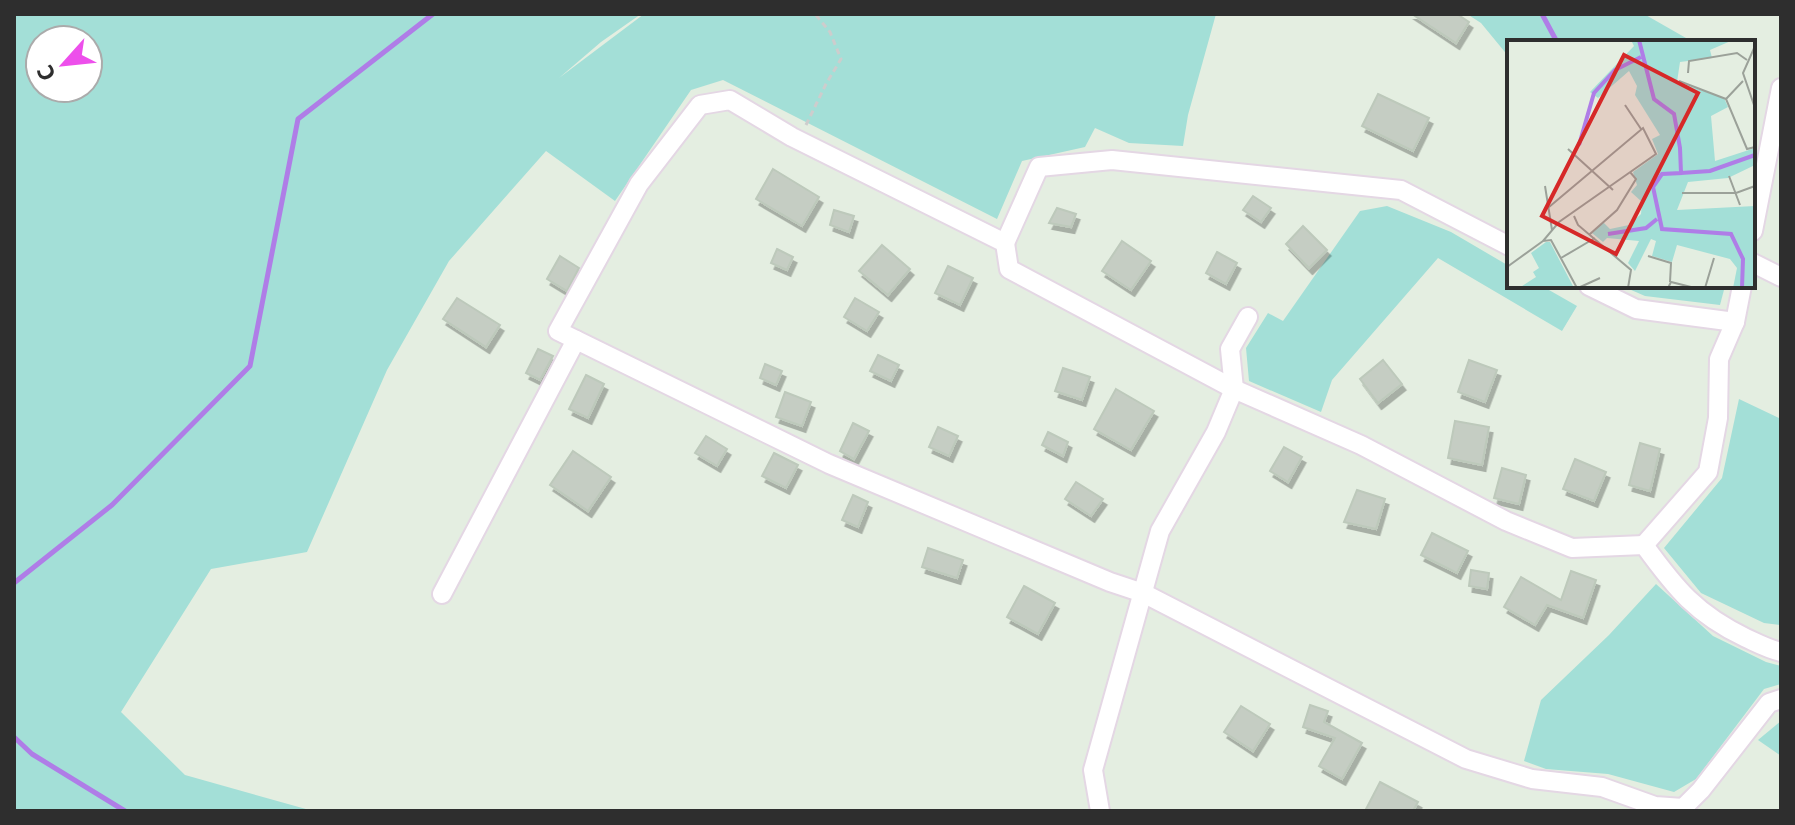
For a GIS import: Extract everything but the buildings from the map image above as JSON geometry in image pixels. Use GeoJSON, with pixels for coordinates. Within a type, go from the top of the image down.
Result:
{"type":"FeatureCollection","features":[{"type":"Feature","properties":{"kind":"street"},"geometry":{"type":"LineString","coordinates":[[1755,221],[1781,88]]}},
{"type":"Feature","properties":{"kind":"street"},"geometry":{"type":"LineString","coordinates":[[1005,243],[792,137],[730,100],[700,105],[639,184],[558,331],[829,464],[1143,593],[1466,759],[1532,779],[1602,787],[1655,806],[1682,809],[1701,790],[1769,703],[1781,699]]}},
{"type":"Feature","properties":{"kind":"street"},"geometry":{"type":"LineString","coordinates":[[1507,245],[1401,190],[1112,160],[1039,167],[1005,243],[1009,269],[1234,389],[1361,445],[1506,521],[1572,548],[1644,545],[1708,472],[1718,418],[1719,359],[1735,322],[1742,288]]}},
{"type":"Feature","properties":{"kind":"street"},"geometry":{"type":"LineString","coordinates":[[1755,264],[1781,277]]}},
{"type":"Feature","properties":{"kind":"street"},"geometry":{"type":"LineString","coordinates":[[1593,288],[1636,309],[1735,322]]}},
{"type":"Feature","properties":{"kind":"street"},"geometry":{"type":"LineString","coordinates":[[1100,811],[1093,770],[1160,531],[1216,432],[1234,389],[1230,349],[1248,317]]}},
{"type":"Feature","properties":{"kind":"street"},"geometry":{"type":"LineString","coordinates":[[442,594],[576,340]]}},
{"type":"Feature","properties":{"kind":"street"},"geometry":{"type":"LineString","coordinates":[[1644,545],[1676,590],[1716,624],[1781,652]]}},
{"type":"Feature","properties":{"kind":"path"},"geometry":{"type":"LineString","coordinates":[[792,137],[807,124],[841,59],[830,32],[815,14]]}},
{"type":"Feature","properties":{"kind":"shaded area"},"geometry":{"type":"Polygon","coordinates":[[[14,14],[641,14],[601,42],[559,78],[644,14],[1216,14],[1188,115],[1183,146],[1129,143],[1095,128],[1085,147],[1022,161],[997,219],[723,80],[691,90],[615,201],[546,151],[449,261],[387,370],[307,552],[211,569],[121,712],[185,775],[313,811],[14,811],[14,14]]]}},
{"type":"Feature","properties":{"kind":"shaded area"},"geometry":{"type":"Polygon","coordinates":[[[1467,14],[1644,14],[1686,40],[1507,40],[1507,55],[1481,23],[1467,14]]]}},
{"type":"Feature","properties":{"kind":"shaded area"},"geometry":{"type":"Polygon","coordinates":[[[1387,206],[1451,232],[1507,265],[1507,288],[1546,288],[1577,306],[1562,331],[1438,258],[1332,380],[1321,412],[1249,381],[1246,348],[1268,313],[1283,321],[1360,211],[1387,206]]]}},
{"type":"Feature","properties":{"kind":"shaded area"},"geometry":{"type":"Polygon","coordinates":[[[1627,288],[1724,288],[1720,305],[1645,296],[1627,288]]]}},
{"type":"Feature","properties":{"kind":"shaded area"},"geometry":{"type":"Polygon","coordinates":[[[1739,399],[1781,419],[1781,625],[1764,623],[1701,593],[1664,548],[1722,478],[1739,399]]]}},
{"type":"Feature","properties":{"kind":"shaded area"},"geometry":{"type":"Polygon","coordinates":[[[1656,584],[1713,636],[1781,666],[1781,684],[1764,689],[1696,779],[1674,792],[1608,774],[1546,769],[1524,761],[1541,700],[1609,635],[1656,584]]]}},
{"type":"Feature","properties":{"kind":"shaded area"},"geometry":{"type":"Polygon","coordinates":[[[1781,721],[1781,756],[1758,740],[1781,721]]]}},
{"type":"Feature","properties":{"kind":"waterway"},"geometry":{"type":"LineString","coordinates":[[14,583],[112,505],[250,366],[298,119],[433,14]]}},
{"type":"Feature","properties":{"kind":"waterway"},"geometry":{"type":"LineString","coordinates":[[1542,14],[1556,40]]}},
{"type":"Feature","properties":{"kind":"waterway"},"geometry":{"type":"LineString","coordinates":[[14,737],[32,754],[125,811]]}}]}
